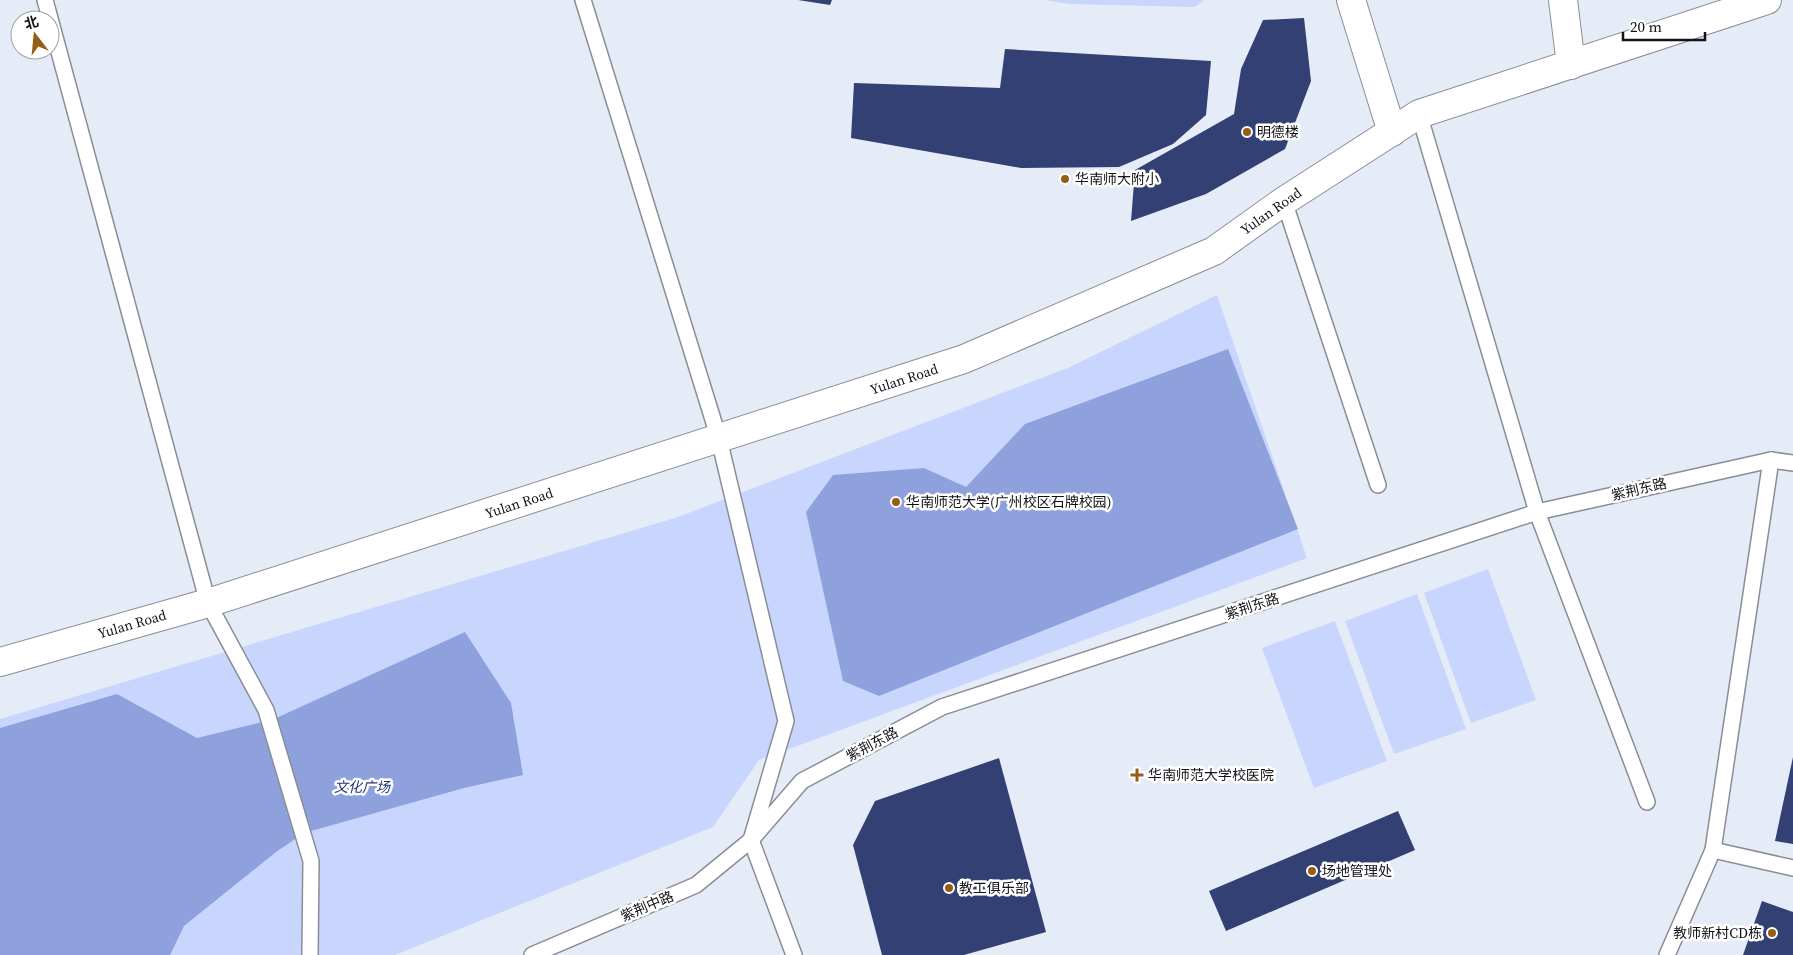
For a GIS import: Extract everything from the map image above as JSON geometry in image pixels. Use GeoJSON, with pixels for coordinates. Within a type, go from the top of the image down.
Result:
{"type":"FeatureCollection","features":[{"type":"Feature","properties":{"kind":"street"},"geometry":{"type":"LineString","coordinates":[[1563,0],[1571,65]]}},
{"type":"Feature","properties":{"kind":"street","name":"Yulan Road"},"geometry":{"type":"LineString","coordinates":[[0,662],[208,603],[964,359],[1214,250],[1284,201],[1419,114],[1767,0]]}},
{"type":"Feature","properties":{"kind":"street"},"geometry":{"type":"LineString","coordinates":[[1357,2],[1392,132]]}},
{"type":"Feature","properties":{"kind":"lane"},"geometry":{"type":"LineString","coordinates":[[45,0],[208,603],[266,710],[311,861],[310,955]]}},
{"type":"Feature","properties":{"kind":"lane"},"geometry":{"type":"LineString","coordinates":[[583,0],[719,439],[786,721],[751,840],[794,955]]}},
{"type":"Feature","properties":{"kind":"lane"},"geometry":{"type":"LineString","coordinates":[[1419,114],[1537,512],[1647,802]]}},
{"type":"Feature","properties":{"kind":"lane"},"geometry":{"type":"LineString","coordinates":[[1284,201],[1378,485]]}},
{"type":"Feature","properties":{"kind":"lane"},"geometry":{"type":"LineString","coordinates":[[1667,955],[1713,850],[1771,460]]}},
{"type":"Feature","properties":{"kind":"lane","name":"紫荆东路"},"geometry":{"type":"LineString","coordinates":[[751,840],[802,781],[942,707],[1537,512],[1771,460],[1793,463]]}},
{"type":"Feature","properties":{"kind":"lane","name":"紫荆中路"},"geometry":{"type":"LineString","coordinates":[[532,955],[696,885],[751,840]]}},
{"type":"Feature","properties":{"kind":"lane"},"geometry":{"type":"LineString","coordinates":[[1713,850],[1793,868]]}},
{"type":"Feature","properties":{"kind":"shaded area","name":"华南师范大学(广州校区石牌校园)"},"geometry":{"type":"Polygon","coordinates":[[[0,0],[1793,0],[1793,955],[0,955],[0,0]]]}},
{"type":"Feature","properties":{"kind":"shaded area"},"geometry":{"type":"Polygon","coordinates":[[[1228,349],[1298,529],[879,696],[843,681],[806,512],[833,475],[924,468],[966,487],[1025,424],[1228,349]]]}},
{"type":"Feature","properties":{"kind":"shaded area"},"geometry":{"type":"Polygon","coordinates":[[[465,632],[511,703],[523,775],[464,788],[304,833],[276,852],[184,926],[170,955],[0,955],[0,728],[117,694],[197,738],[274,719],[465,632]]]}},
{"type":"Feature","properties":{"kind":"green space"},"geometry":{"type":"Polygon","coordinates":[[[1044,0],[1204,0],[1195,7],[1070,4],[1044,0]]]}},
{"type":"Feature","properties":{"kind":"green space","name":"文化广场"},"geometry":{"type":"Polygon","coordinates":[[[1217,295],[1307,558],[759,760],[713,827],[395,955],[0,955],[0,719],[678,517],[1070,367],[1217,295]]]}},
{"type":"Feature","properties":{"kind":"green space"},"geometry":{"type":"Polygon","coordinates":[[[1488,569],[1536,700],[1471,723],[1424,593],[1488,569]]]}},
{"type":"Feature","properties":{"kind":"green space"},"geometry":{"type":"Polygon","coordinates":[[[1417,594],[1466,729],[1394,754],[1345,621],[1417,594]]]}},
{"type":"Feature","properties":{"kind":"green space"},"geometry":{"type":"Polygon","coordinates":[[[1335,621],[1387,761],[1314,788],[1262,648],[1335,621]]]}},
{"type":"Feature","properties":{"kind":"building"},"geometry":{"type":"Polygon","coordinates":[[[798,0],[832,0],[830,5],[798,0]]]}},
{"type":"Feature","properties":{"kind":"building","name":"明德楼"},"geometry":{"type":"Polygon","coordinates":[[[1304,18],[1311,81],[1285,149],[1206,194],[1131,221],[1135,170],[1234,114],[1241,69],[1263,20],[1304,18]]]}},
{"type":"Feature","properties":{"kind":"building"},"geometry":{"type":"Polygon","coordinates":[[[1005,49],[1211,61],[1206,115],[1173,144],[1119,167],[1021,168],[851,138],[854,83],[1000,88],[1005,49]]]}},
{"type":"Feature","properties":{"kind":"building"},"geometry":{"type":"Polygon","coordinates":[[[1793,757],[1793,844],[1775,841],[1793,757]]]}},
{"type":"Feature","properties":{"kind":"building","name":"教工俱乐部"},"geometry":{"type":"Polygon","coordinates":[[[999,758],[1046,932],[964,955],[882,955],[853,845],[875,801],[999,758]]]}},
{"type":"Feature","properties":{"kind":"building","name":"场地管理处"},"geometry":{"type":"Polygon","coordinates":[[[1398,811],[1415,850],[1226,931],[1209,891],[1398,811]]]}},
{"type":"Feature","properties":{"kind":"building","name":"教师新村CD栋"},"geometry":{"type":"Polygon","coordinates":[[[1762,901],[1793,912],[1793,955],[1743,955],[1762,901]]]}},
{"type":"Feature","properties":{"kind":"place","name":"明德楼"},"geometry":{"type":"Point","coordinates":[1247,132]}},
{"type":"Feature","properties":{"kind":"place","name":"华南师大附小"},"geometry":{"type":"Point","coordinates":[1065,179]}},
{"type":"Feature","properties":{"kind":"place","name":"华南师范大学(广州校区石牌校园)"},"geometry":{"type":"Point","coordinates":[896,502]}},
{"type":"Feature","properties":{"kind":"place","name":"华南师范大学校医院"},"geometry":{"type":"Point","coordinates":[1137,775]}},
{"type":"Feature","properties":{"kind":"place","name":"场地管理处"},"geometry":{"type":"Point","coordinates":[1312,871]}},
{"type":"Feature","properties":{"kind":"place","name":"教工俱乐部"},"geometry":{"type":"Point","coordinates":[949,888]}},
{"type":"Feature","properties":{"kind":"place","name":"教师新村CD栋"},"geometry":{"type":"Point","coordinates":[1772,933]}}]}
